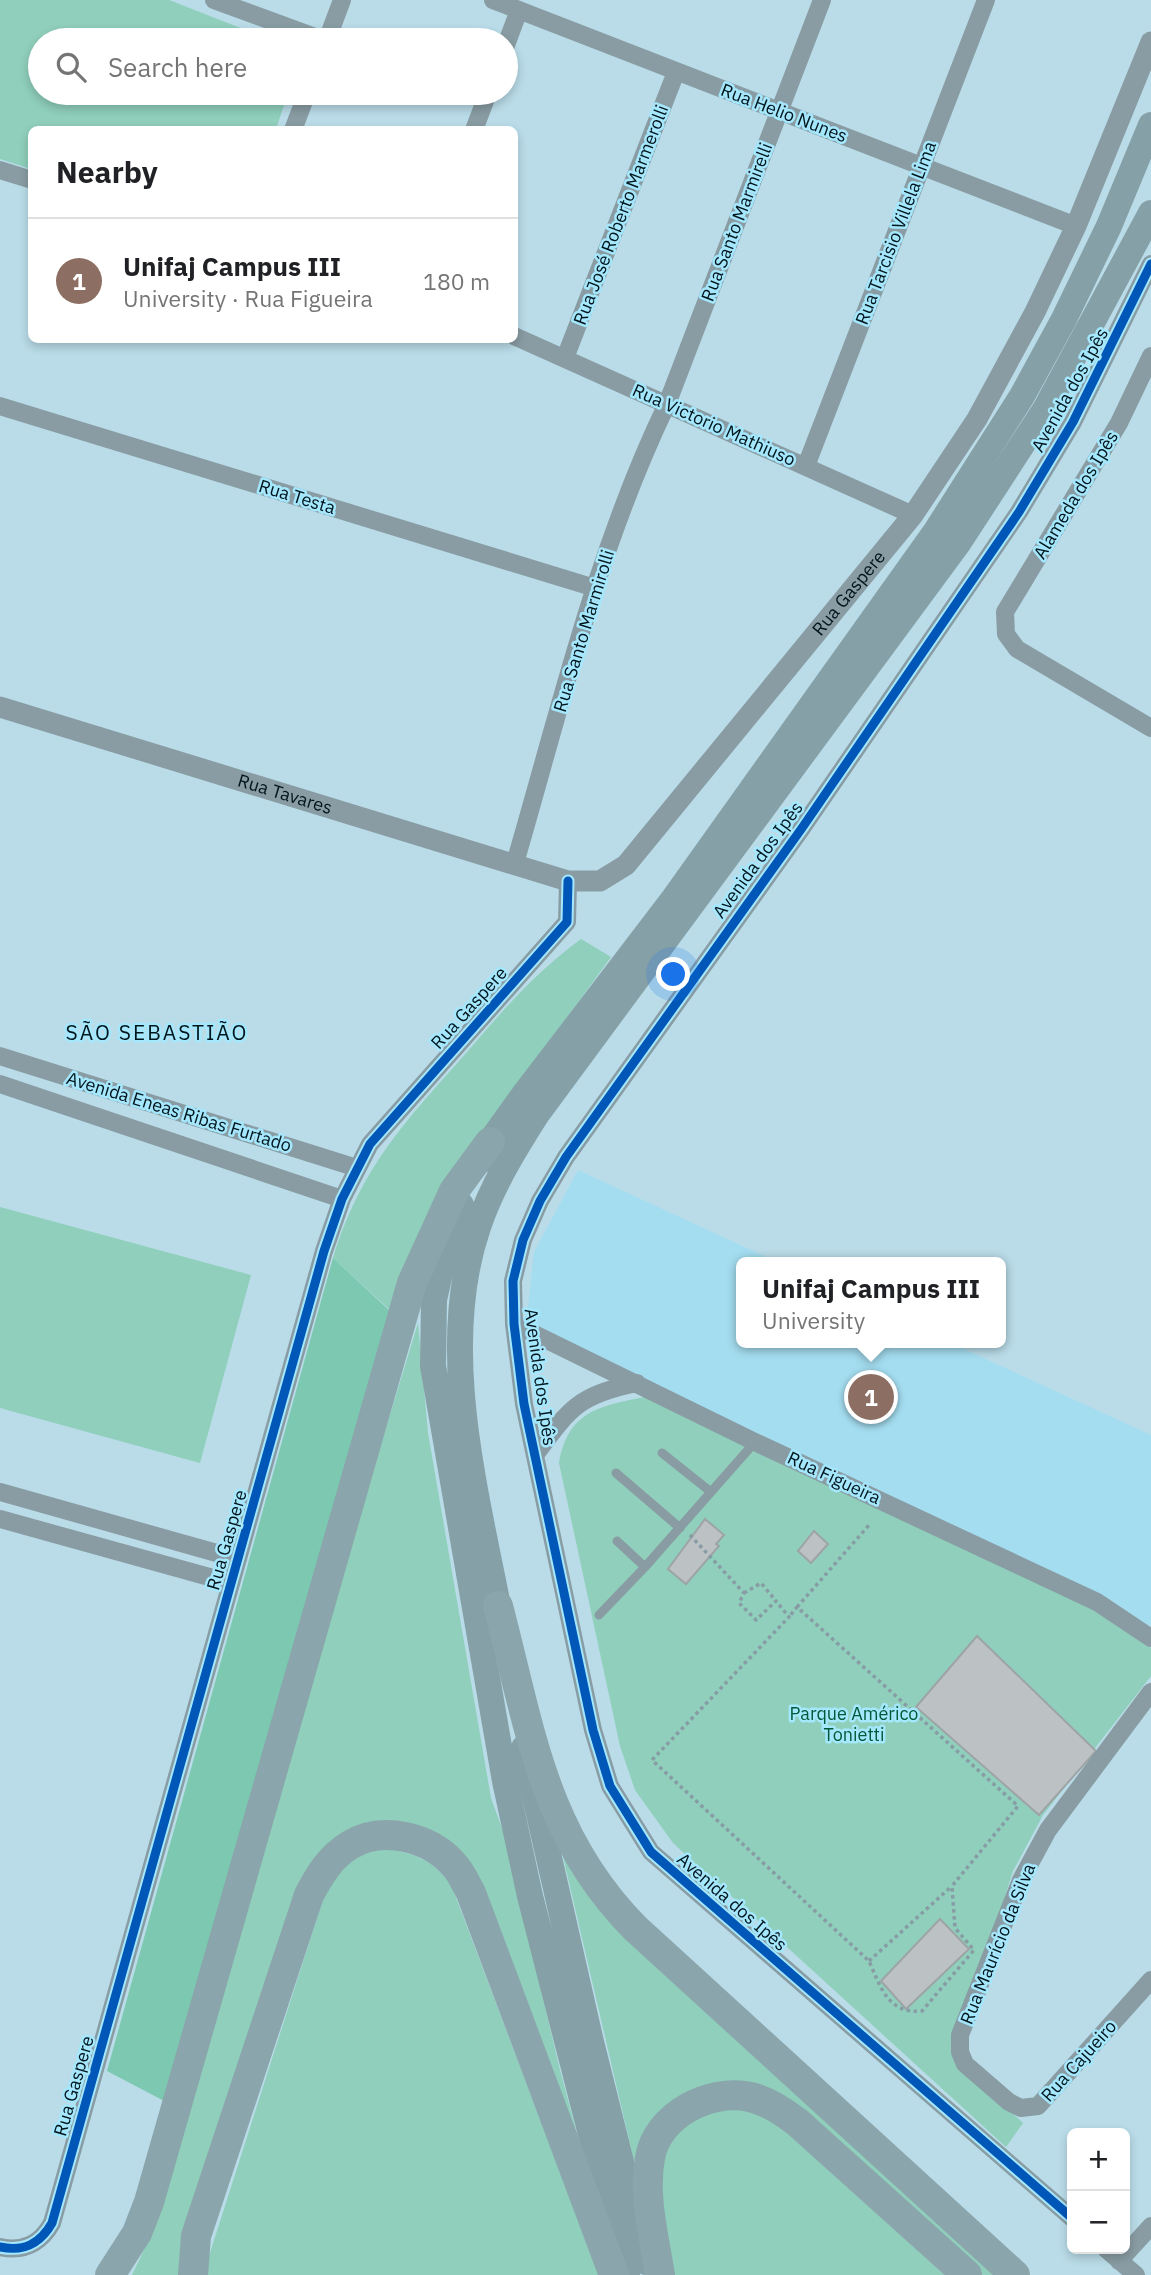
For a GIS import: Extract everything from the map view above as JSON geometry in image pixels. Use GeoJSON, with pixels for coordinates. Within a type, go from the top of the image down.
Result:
{"type":"FeatureCollection","features":[{"type":"Feature","properties":{"kind":"highway"},"geometry":{"type":"LineString","coordinates":[[110,2275],[137,2233],[149,2202],[412,1283],[454,1191],[490,1142]]}},
{"type":"Feature","properties":{"kind":"highway"},"geometry":{"type":"LineString","coordinates":[[498,1606],[555,1814],[597,1886],[635,1928],[1015,2275]]}},
{"type":"Feature","properties":{"kind":"highway"},"geometry":{"type":"LineString","coordinates":[[193,2275],[196,2236],[309,1895],[321,1872],[350,1845],[368,1838],[394,1836],[419,1840],[438,1850],[455,1866],[471,1893],[614,2275]]}},
{"type":"Feature","properties":{"kind":"highway"},"geometry":{"type":"LineString","coordinates":[[660,2275],[648,2179],[650,2154],[662,2130],[682,2111],[703,2100],[724,2096],[750,2097],[774,2106],[797,2122],[967,2275]]}},
{"type":"Feature","properties":{"kind":"main road"},"geometry":{"type":"LineString","coordinates":[[627,2275],[530,1896],[505,1781],[433,1366],[434,1300],[445,1250],[460,1206],[490,1142],[672,901],[936,531],[1022,396],[1064,319],[1109,226],[1151,125]]}},
{"type":"Feature","properties":{"kind":"main road"},"geometry":{"type":"LineString","coordinates":[[649,2275],[531,1786],[498,1606],[467,1432],[460,1347],[467,1268],[492,1191],[537,1114],[958,542],[1046,408],[1151,213]]}},
{"type":"Feature","properties":{"kind":"street"},"geometry":{"type":"LineString","coordinates":[[214,0],[292,28]]}},
{"type":"Feature","properties":{"kind":"street"},"geometry":{"type":"LineString","coordinates":[[330,28],[342,0]]}},
{"type":"Feature","properties":{"kind":"street","name":"Rua Helio Nunes"},"geometry":{"type":"LineString","coordinates":[[493,0],[1076,226]]}},
{"type":"Feature","properties":{"kind":"street","name":"Rua Santo Marmirelli"},"geometry":{"type":"LineString","coordinates":[[667,404],[822,0]]}},
{"type":"Feature","properties":{"kind":"street","name":"Rua Tarcisio Villela Lima"},"geometry":{"type":"LineString","coordinates":[[806,466],[986,0]]}},
{"type":"Feature","properties":{"kind":"street"},"geometry":{"type":"LineString","coordinates":[[512,28],[519,10]]}},
{"type":"Feature","properties":{"kind":"street","name":"Rua Gaspere"},"geometry":{"type":"LineString","coordinates":[[4,2248],[27,2248],[44,2238],[52,2223],[231,1583],[342,1199],[357,1168],[370,1144],[567,922],[568,881],[600,881],[626,865],[913,515],[977,419],[1035,312],[1076,226],[1151,42]]}},
{"type":"Feature","properties":{"kind":"street","name":"Rua José Roberto Marmerolli"},"geometry":{"type":"LineString","coordinates":[[565,358],[677,72]]}},
{"type":"Feature","properties":{"kind":"street"},"geometry":{"type":"LineString","coordinates":[[295,126],[302,105]]}},
{"type":"Feature","properties":{"kind":"street"},"geometry":{"type":"LineString","coordinates":[[476,126],[483,105]]}},
{"type":"Feature","properties":{"kind":"street"},"geometry":{"type":"LineString","coordinates":[[0,170],[28,179]]}},
{"type":"Feature","properties":{"kind":"street","name":"Avenida dos Ipês"},"geometry":{"type":"LineString","coordinates":[[1067,2214],[651,1852],[610,1786],[593,1730],[535,1455],[514,1324],[513,1281],[523,1240],[541,1200],[566,1157],[802,828],[1019,512],[1073,422],[1151,264]]}},
{"type":"Feature","properties":{"kind":"street","name":"Rua Victorio Mathiuso"},"geometry":{"type":"LineString","coordinates":[[518,337],[913,515]]}},
{"type":"Feature","properties":{"kind":"street","name":"Alameda dos Ipês"},"geometry":{"type":"LineString","coordinates":[[1151,356],[1119,423],[1005,611],[1006,634],[1017,649],[1151,728]]}},
{"type":"Feature","properties":{"kind":"street","name":"Rua Santo Marmirolli"},"geometry":{"type":"LineString","coordinates":[[516,863],[595,588],[642,455],[667,404]]}},
{"type":"Feature","properties":{"kind":"street","name":"Rua Testa"},"geometry":{"type":"LineString","coordinates":[[0,406],[595,588]]}},
{"type":"Feature","properties":{"kind":"street","name":"Rua Tavares"},"geometry":{"type":"LineString","coordinates":[[0,707],[568,881]]}},
{"type":"Feature","properties":{"kind":"street","name":"Avenida Eneas Ribas Furtado"},"geometry":{"type":"LineString","coordinates":[[0,1056],[357,1168]]}},
{"type":"Feature","properties":{"kind":"street","name":"Avenida Eneas Ribas Furtado"},"geometry":{"type":"LineString","coordinates":[[0,1084],[342,1199]]}},
{"type":"Feature","properties":{"kind":"street","name":"Rua Figueira"},"geometry":{"type":"LineString","coordinates":[[514,1324],[755,1442],[1097,1602],[1151,1639]]}},
{"type":"Feature","properties":{"kind":"street"},"geometry":{"type":"LineString","coordinates":[[535,1455],[566,1413],[582,1400],[606,1390],[637,1384]]}},
{"type":"Feature","properties":{"kind":"street"},"geometry":{"type":"LineString","coordinates":[[0,1492],[238,1559]]}},
{"type":"Feature","properties":{"kind":"street"},"geometry":{"type":"LineString","coordinates":[[0,1519],[231,1583]]}},
{"type":"Feature","properties":{"kind":"street","name":"Rua Maurício da Silva"},"geometry":{"type":"LineString","coordinates":[[965,2064],[960,2052],[960,2035],[1021,1880],[1048,1830],[1151,1692]]}},
{"type":"Feature","properties":{"kind":"street","name":"Rua Cajueiro"},"geometry":{"type":"LineString","coordinates":[[965,2064],[1009,2102],[1021,2108],[1038,2106],[1151,1980]]}},
{"type":"Feature","properties":{"kind":"street"},"geometry":{"type":"LineString","coordinates":[[1136,2275],[1113,2255],[1151,2226]]}},
{"type":"Feature","properties":{"kind":"lane"},"geometry":{"type":"LineString","coordinates":[[599,1615],[755,1442]]}},
{"type":"Feature","properties":{"kind":"lane"},"geometry":{"type":"LineString","coordinates":[[662,1453],[710,1492]]}},
{"type":"Feature","properties":{"kind":"lane"},"geometry":{"type":"LineString","coordinates":[[616,1473],[681,1526]]}},
{"type":"Feature","properties":{"kind":"lane"},"geometry":{"type":"LineString","coordinates":[[617,1541],[645,1567]]}},
{"type":"Feature","properties":{"kind":"path"},"geometry":{"type":"LineString","coordinates":[[870,1524],[789,1617],[652,1760],[869,1961],[886,2000],[907,2012],[922,2011],[974,1950],[956,1928],[952,1886]]}},
{"type":"Feature","properties":{"kind":"path"},"geometry":{"type":"LineString","coordinates":[[681,1526],[744,1592]]}},
{"type":"Feature","properties":{"kind":"path"},"geometry":{"type":"LineString","coordinates":[[776,1601],[756,1620],[739,1603],[744,1592],[761,1583],[776,1601],[789,1617]]}},
{"type":"Feature","properties":{"kind":"path"},"geometry":{"type":"LineString","coordinates":[[797,1607],[1018,1806],[952,1886],[869,1961]]}},
{"type":"Feature","properties":{"kind":"shaded area"},"geometry":{"type":"Polygon","coordinates":[[[578,1170],[766,1257],[736,1257],[736,1348],[962,1348],[1151,1435],[1151,1626],[526,1326],[534,1252],[578,1170]]]}},
{"type":"Feature","properties":{"kind":"green space"},"geometry":{"type":"Polygon","coordinates":[[[0,0],[169,0],[240,28],[28,28],[28,105],[284,105],[277,126],[28,126],[28,168],[0,159],[0,0]]]}},
{"type":"Feature","properties":{"kind":"green space"},"geometry":{"type":"Polygon","coordinates":[[[581,939],[611,957],[436,1198],[390,1310],[333,1258],[357,1196],[388,1146],[424,1100],[521,992],[581,939]]]}},
{"type":"Feature","properties":{"kind":"green space"},"geometry":{"type":"Polygon","coordinates":[[[0,1207],[251,1275],[200,1463],[0,1408],[0,1207]]]}},
{"type":"Feature","properties":{"kind":"green space"},"geometry":{"type":"Polygon","coordinates":[[[333,1258],[390,1311],[168,2103],[107,2071],[333,1258]]]}},
{"type":"Feature","properties":{"kind":"green space"},"geometry":{"type":"Polygon","coordinates":[[[418,1323],[428,1433],[491,1798],[503,1831],[560,2070],[596,2204],[477,1878],[359,1827],[334,1838],[316,1856],[292,1910],[261,1993],[183,2250],[182,2275],[132,2275],[153,2231],[280,1775],[418,1323]]]}},
{"type":"Feature","properties":{"kind":"green space","name":"Parque Américo Tonietti"},"geometry":{"type":"Polygon","coordinates":[[[645,1397],[1111,1612],[1151,1648],[1151,1676],[1043,1815],[1013,1871],[964,2025],[951,2048],[972,2076],[1023,2123],[1006,2147],[673,1843],[635,1790],[620,1746],[559,1463],[570,1432],[588,1414],[613,1404],[645,1397]]]}},
{"type":"Feature","properties":{"kind":"green space"},"geometry":{"type":"Polygon","coordinates":[[[561,1848],[1001,2275],[981,2275],[822,2127],[748,2085],[634,2161],[561,1848]]]}},
{"type":"Feature","properties":{"kind":"green space"},"geometry":{"type":"Polygon","coordinates":[[[387,1849],[424,1860],[439,1871],[452,1887],[599,2275],[206,2275],[208,2259],[326,1890],[337,1874],[351,1862],[367,1853],[387,1849]]]}},
{"type":"Feature","properties":{"kind":"green space"},"geometry":{"type":"Polygon","coordinates":[[[706,2109],[747,2109],[776,2123],[945,2275],[671,2275],[658,2169],[673,2133],[706,2109]]]}},
{"type":"Feature","properties":{"kind":"building"},"geometry":{"type":"Polygon","coordinates":[[[705,1519],[724,1535],[716,1544],[719,1546],[686,1584],[668,1569],[705,1519]]]}},
{"type":"Feature","properties":{"kind":"building"},"geometry":{"type":"Polygon","coordinates":[[[814,1531],[828,1544],[811,1563],[798,1551],[814,1531]]]}},
{"type":"Feature","properties":{"kind":"building"},"geometry":{"type":"Polygon","coordinates":[[[977,1636],[1096,1751],[1039,1815],[916,1707],[977,1636]]]}},
{"type":"Feature","properties":{"kind":"building"},"geometry":{"type":"Polygon","coordinates":[[[940,1919],[969,1949],[906,2009],[881,1981],[940,1919]]]}},
{"type":"Feature","properties":{"kind":"cycle path"},"geometry":{"type":"LineString","coordinates":[[1067,2214],[651,1852],[610,1786],[593,1730],[524,1404],[514,1324],[513,1281],[523,1240],[540,1201],[566,1157],[802,828],[1019,512],[1073,422],[1151,264]]}},
{"type":"Feature","properties":{"kind":"cycle path"},"geometry":{"type":"LineString","coordinates":[[0,2247],[17,2248],[30,2245],[37,2241],[52,2223],[324,1251],[342,1199],[370,1144],[567,922],[568,881]]}},
{"type":"Feature","properties":{"kind":"place","name":"Unifaj Campus III"},"geometry":{"type":"Point","coordinates":[871,1397]}},
{"type":"Feature","properties":{"kind":"district","name":"SÃO SEBASTIÃO"},"geometry":{"type":"Point","coordinates":[157,1033]}}]}
